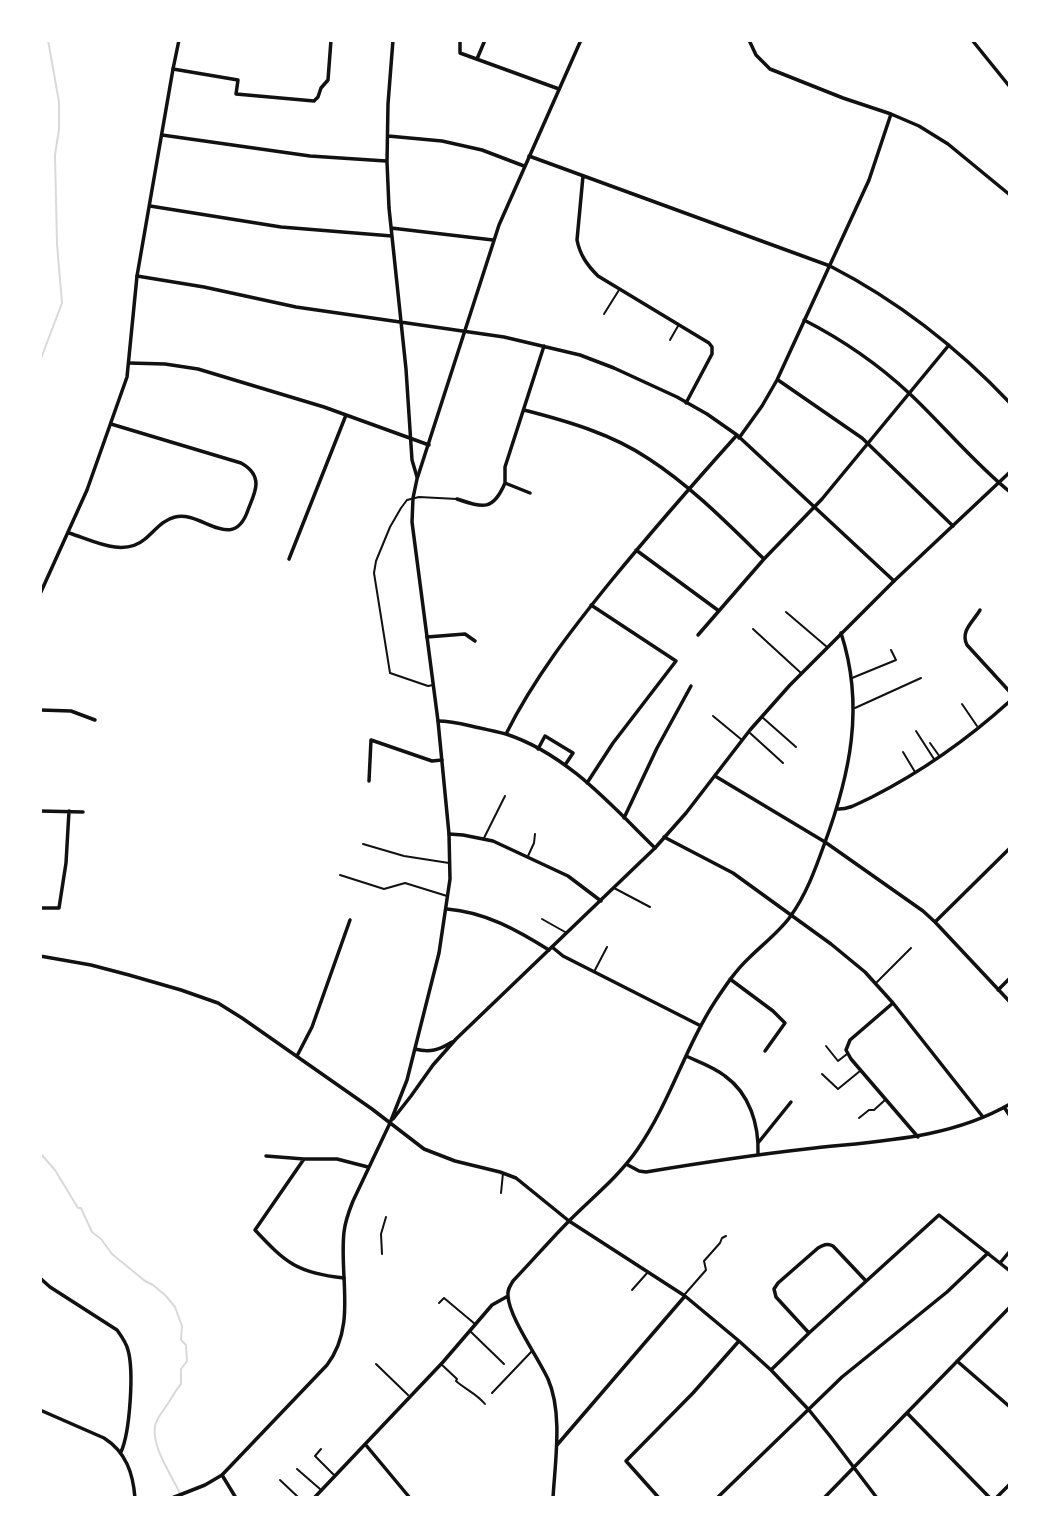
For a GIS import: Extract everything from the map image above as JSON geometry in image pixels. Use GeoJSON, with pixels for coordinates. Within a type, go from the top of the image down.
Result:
{"type":"FeatureCollection","features":[{"type":"Feature","properties":{"kind":"street"},"geometry":{"type":"LineString","coordinates":[[40,594],[87,490],[125,385],[137,276],[179,40]]}},
{"type":"Feature","properties":{"kind":"street"},"geometry":{"type":"LineString","coordinates":[[173,69],[238,80],[236,94],[314,101],[328,80],[331,40]]}},
{"type":"Feature","properties":{"kind":"street"},"geometry":{"type":"LineString","coordinates":[[393,40],[387,162],[412,460],[417,479]]}},
{"type":"Feature","properties":{"kind":"street"},"geometry":{"type":"LineString","coordinates":[[460,40],[460,53],[559,89]]}},
{"type":"Feature","properties":{"kind":"street"},"geometry":{"type":"LineString","coordinates":[[477,59],[485,40]]}},
{"type":"Feature","properties":{"kind":"street"},"geometry":{"type":"LineString","coordinates":[[174,1497],[222,1475],[318,1375],[333,1357],[342,1336],[345,1318],[343,1239],[347,1217],[407,1080],[439,953],[447,909],[449,834],[434,685],[412,522],[413,498],[493,240],[581,40]]}},
{"type":"Feature","properties":{"kind":"street"},"geometry":{"type":"LineString","coordinates":[[749,40],[756,55],[770,68],[919,126],[948,144],[1010,195]]}},
{"type":"Feature","properties":{"kind":"street"},"geometry":{"type":"LineString","coordinates":[[972,40],[1010,87]]}},
{"type":"Feature","properties":{"kind":"street"},"geometry":{"type":"LineString","coordinates":[[506,734],[534,683],[591,605],[762,406],[777,380],[869,180],[891,114]]}},
{"type":"Feature","properties":{"kind":"street"},"geometry":{"type":"LineString","coordinates":[[162,135],[310,156],[387,162]]}},
{"type":"Feature","properties":{"kind":"street"},"geometry":{"type":"LineString","coordinates":[[388,136],[442,141],[489,152],[524,166]]}},
{"type":"Feature","properties":{"kind":"street"},"geometry":{"type":"LineString","coordinates":[[528,156],[830,266],[877,291],[919,320],[1010,403]]}},
{"type":"Feature","properties":{"kind":"street"},"geometry":{"type":"LineString","coordinates":[[583,176],[577,240],[588,266],[598,276],[712,347],[712,354],[686,403]]}},
{"type":"Feature","properties":{"kind":"street"},"geometry":{"type":"LineString","coordinates":[[150,206],[281,227],[392,236]]}},
{"type":"Feature","properties":{"kind":"street"},"geometry":{"type":"LineString","coordinates":[[391,228],[493,240]]}},
{"type":"Feature","properties":{"kind":"street"},"geometry":{"type":"LineString","coordinates":[[137,276],[296,306],[504,337],[580,355],[614,368],[661,389],[706,414],[738,436],[894,581]]}},
{"type":"Feature","properties":{"kind":"street"},"geometry":{"type":"LineString","coordinates":[[804,320],[862,354],[910,394],[1010,492]]}},
{"type":"Feature","properties":{"kind":"street"},"geometry":{"type":"LineString","coordinates":[[698,635],[764,559],[814,508],[949,345]]}},
{"type":"Feature","properties":{"kind":"street"},"geometry":{"type":"LineString","coordinates":[[457,499],[485,506],[493,503],[499,496],[505,483],[505,467],[544,346]]}},
{"type":"Feature","properties":{"kind":"street"},"geometry":{"type":"LineString","coordinates":[[129,363],[165,364],[198,369],[347,414],[429,445]]}},
{"type":"Feature","properties":{"kind":"street"},"geometry":{"type":"LineString","coordinates":[[777,380],[869,444],[953,526]]}},
{"type":"Feature","properties":{"kind":"street"},"geometry":{"type":"LineString","coordinates":[[524,410],[574,424],[648,458],[688,489],[764,559]]}},
{"type":"Feature","properties":{"kind":"street"},"geometry":{"type":"LineString","coordinates":[[289,559],[347,414]]}},
{"type":"Feature","properties":{"kind":"street"},"geometry":{"type":"LineString","coordinates":[[69,533],[110,546],[128,548],[137,545],[161,524],[175,517],[191,518],[223,530],[234,527],[246,516],[256,488],[254,475],[247,466],[111,424]]}},
{"type":"Feature","properties":{"kind":"street"},"geometry":{"type":"LineString","coordinates":[[390,1123],[456,1039],[655,848],[761,716],[801,673],[1010,472]]}},
{"type":"Feature","properties":{"kind":"street"},"geometry":{"type":"LineString","coordinates":[[505,483],[530,493]]}},
{"type":"Feature","properties":{"kind":"street"},"geometry":{"type":"LineString","coordinates":[[636,550],[719,611]]}},
{"type":"Feature","properties":{"kind":"street"},"geometry":{"type":"LineString","coordinates":[[587,783],[676,661],[591,605]]}},
{"type":"Feature","properties":{"kind":"street"},"geometry":{"type":"LineString","coordinates":[[980,610],[964,634],[965,640],[1010,692]]}},
{"type":"Feature","properties":{"kind":"street"},"geometry":{"type":"LineString","coordinates":[[553,1498],[556,1418],[552,1389],[512,1312],[509,1288],[569,1220],[626,1164],[650,1128],[701,1026],[730,979],[792,915],[812,879],[837,809],[851,750],[851,678],[841,632]]}},
{"type":"Feature","properties":{"kind":"street"},"geometry":{"type":"LineString","coordinates":[[427,637],[465,634],[475,640]]}},
{"type":"Feature","properties":{"kind":"street"},"geometry":{"type":"LineString","coordinates":[[624,818],[657,748],[691,686]]}},
{"type":"Feature","properties":{"kind":"street"},"geometry":{"type":"LineString","coordinates":[[837,809],[846,809],[887,789],[940,757],[979,729],[1010,701]]}},
{"type":"Feature","properties":{"kind":"street"},"geometry":{"type":"LineString","coordinates":[[40,710],[71,711],[96,720]]}},
{"type":"Feature","properties":{"kind":"street"},"geometry":{"type":"LineString","coordinates":[[438,721],[450,721],[506,734],[538,749],[587,783],[655,848]]}},
{"type":"Feature","properties":{"kind":"street"},"geometry":{"type":"LineString","coordinates":[[538,749],[545,736],[573,753],[565,766]]}},
{"type":"Feature","properties":{"kind":"street"},"geometry":{"type":"LineString","coordinates":[[369,781],[371,740],[432,761],[442,760]]}},
{"type":"Feature","properties":{"kind":"street"},"geometry":{"type":"LineString","coordinates":[[715,776],[825,842],[935,922],[1010,1002]]}},
{"type":"Feature","properties":{"kind":"street"},"geometry":{"type":"LineString","coordinates":[[40,811],[83,812]]}},
{"type":"Feature","properties":{"kind":"street"},"geometry":{"type":"LineString","coordinates":[[40,908],[59,908],[66,863],[69,811]]}},
{"type":"Feature","properties":{"kind":"street"},"geometry":{"type":"LineString","coordinates":[[449,834],[484,838],[527,857],[568,876],[600,901]]}},
{"type":"Feature","properties":{"kind":"street"},"geometry":{"type":"LineString","coordinates":[[664,838],[733,873],[831,944],[876,983],[983,1117]]}},
{"type":"Feature","properties":{"kind":"street"},"geometry":{"type":"LineString","coordinates":[[935,922],[1010,848]]}},
{"type":"Feature","properties":{"kind":"street"},"geometry":{"type":"LineString","coordinates":[[447,909],[470,913],[505,925],[701,1026]]}},
{"type":"Feature","properties":{"kind":"street"},"geometry":{"type":"LineString","coordinates":[[298,1056],[312,1027],[350,920]]}},
{"type":"Feature","properties":{"kind":"street"},"geometry":{"type":"LineString","coordinates":[[40,956],[122,973],[218,1003],[298,1056],[424,1149],[455,1161],[503,1173],[524,1184],[569,1220],[684,1296],[739,1341],[771,1370],[808,1410],[877,1498]]}},
{"type":"Feature","properties":{"kind":"street"},"geometry":{"type":"LineString","coordinates":[[998,990],[1010,978]]}},
{"type":"Feature","properties":{"kind":"street"},"geometry":{"type":"LineString","coordinates":[[730,979],[785,1023],[765,1052]]}},
{"type":"Feature","properties":{"kind":"street"},"geometry":{"type":"LineString","coordinates":[[893,1003],[850,1040],[846,1049],[918,1137]]}},
{"type":"Feature","properties":{"kind":"street"},"geometry":{"type":"LineString","coordinates":[[415,1049],[428,1052],[439,1050],[456,1039]]}},
{"type":"Feature","properties":{"kind":"street"},"geometry":{"type":"LineString","coordinates":[[686,1056],[724,1075],[740,1090],[752,1113],[758,1154]]}},
{"type":"Feature","properties":{"kind":"street"},"geometry":{"type":"LineString","coordinates":[[758,1143],[791,1102]]}},
{"type":"Feature","properties":{"kind":"street"},"geometry":{"type":"LineString","coordinates":[[626,1164],[646,1172],[758,1154],[918,1137],[983,1117],[1010,1104]]}},
{"type":"Feature","properties":{"kind":"street"},"geometry":{"type":"LineString","coordinates":[[1004,1107],[1010,1116]]}},
{"type":"Feature","properties":{"kind":"street"},"geometry":{"type":"LineString","coordinates":[[266,1156],[337,1159],[368,1167]]}},
{"type":"Feature","properties":{"kind":"street"},"geometry":{"type":"LineString","coordinates":[[304,1159],[254,1230],[295,1266],[313,1274],[344,1278]]}},
{"type":"Feature","properties":{"kind":"street"},"geometry":{"type":"LineString","coordinates":[[771,1370],[939,1215],[1010,1271]]}},
{"type":"Feature","properties":{"kind":"street"},"geometry":{"type":"LineString","coordinates":[[809,1333],[776,1297],[774,1289],[778,1283],[818,1248],[829,1244],[866,1281]]}},
{"type":"Feature","properties":{"kind":"street"},"geometry":{"type":"LineString","coordinates":[[1000,1263],[1010,1251]]}},
{"type":"Feature","properties":{"kind":"street"},"geometry":{"type":"LineString","coordinates":[[717,1498],[842,1377],[947,1292],[988,1253]]}},
{"type":"Feature","properties":{"kind":"street"},"geometry":{"type":"LineString","coordinates":[[40,1278],[124,1338],[131,1380],[125,1442],[121,1452]]}},
{"type":"Feature","properties":{"kind":"street"},"geometry":{"type":"LineString","coordinates":[[314,1498],[441,1364],[492,1305],[508,1296]]}},
{"type":"Feature","properties":{"kind":"street"},"geometry":{"type":"LineString","coordinates":[[555,1447],[684,1296]]}},
{"type":"Feature","properties":{"kind":"street"},"geometry":{"type":"LineString","coordinates":[[824,1498],[1010,1307]]}},
{"type":"Feature","properties":{"kind":"street"},"geometry":{"type":"LineString","coordinates":[[659,1498],[626,1461],[693,1393],[739,1341]]}},
{"type":"Feature","properties":{"kind":"street"},"geometry":{"type":"LineString","coordinates":[[957,1361],[1010,1407]]}},
{"type":"Feature","properties":{"kind":"street"},"geometry":{"type":"LineString","coordinates":[[40,1410],[114,1444],[128,1464],[135,1498]]}},
{"type":"Feature","properties":{"kind":"street"},"geometry":{"type":"LineString","coordinates":[[907,1413],[990,1498]]}},
{"type":"Feature","properties":{"kind":"street"},"geometry":{"type":"LineString","coordinates":[[365,1444],[408,1497]]}},
{"type":"Feature","properties":{"kind":"street"},"geometry":{"type":"LineString","coordinates":[[222,1475],[236,1498]]}},
{"type":"Feature","properties":{"kind":"street"},"geometry":{"type":"LineString","coordinates":[[996,1498],[1010,1484]]}},
{"type":"Feature","properties":{"kind":"lane"},"geometry":{"type":"LineString","coordinates":[[604,314],[619,289]]}},
{"type":"Feature","properties":{"kind":"lane"},"geometry":{"type":"LineString","coordinates":[[670,340],[679,324]]}},
{"type":"Feature","properties":{"kind":"lane"},"geometry":{"type":"LineString","coordinates":[[434,685],[428,686],[390,673],[374,573],[390,527],[407,500],[457,499]]}},
{"type":"Feature","properties":{"kind":"lane"},"geometry":{"type":"LineString","coordinates":[[786,612],[827,647]]}},
{"type":"Feature","properties":{"kind":"lane"},"geometry":{"type":"LineString","coordinates":[[753,629],[801,673]]}},
{"type":"Feature","properties":{"kind":"lane"},"geometry":{"type":"LineString","coordinates":[[851,678],[896,660],[891,650]]}},
{"type":"Feature","properties":{"kind":"lane"},"geometry":{"type":"LineString","coordinates":[[853,708],[921,678]]}},
{"type":"Feature","properties":{"kind":"lane"},"geometry":{"type":"LineString","coordinates":[[962,704],[979,729]]}},
{"type":"Feature","properties":{"kind":"lane"},"geometry":{"type":"LineString","coordinates":[[713,716],[743,740]]}},
{"type":"Feature","properties":{"kind":"lane"},"geometry":{"type":"LineString","coordinates":[[761,716],[796,747]]}},
{"type":"Feature","properties":{"kind":"lane"},"geometry":{"type":"LineString","coordinates":[[916,731],[935,760]]}},
{"type":"Feature","properties":{"kind":"lane"},"geometry":{"type":"LineString","coordinates":[[749,732],[783,762]]}},
{"type":"Feature","properties":{"kind":"lane"},"geometry":{"type":"LineString","coordinates":[[930,743],[940,757]]}},
{"type":"Feature","properties":{"kind":"lane"},"geometry":{"type":"LineString","coordinates":[[903,752],[915,772]]}},
{"type":"Feature","properties":{"kind":"lane"},"geometry":{"type":"LineString","coordinates":[[484,838],[505,796]]}},
{"type":"Feature","properties":{"kind":"lane"},"geometry":{"type":"LineString","coordinates":[[527,857],[535,834]]}},
{"type":"Feature","properties":{"kind":"lane"},"geometry":{"type":"LineString","coordinates":[[363,844],[404,856],[450,863]]}},
{"type":"Feature","properties":{"kind":"lane"},"geometry":{"type":"LineString","coordinates":[[341,875],[384,888],[405,883],[448,896]]}},
{"type":"Feature","properties":{"kind":"lane"},"geometry":{"type":"LineString","coordinates":[[614,888],[650,907]]}},
{"type":"Feature","properties":{"kind":"lane"},"geometry":{"type":"LineString","coordinates":[[542,919],[567,933]]}},
{"type":"Feature","properties":{"kind":"lane"},"geometry":{"type":"LineString","coordinates":[[594,971],[607,947]]}},
{"type":"Feature","properties":{"kind":"lane"},"geometry":{"type":"LineString","coordinates":[[876,983],[911,948]]}},
{"type":"Feature","properties":{"kind":"lane"},"geometry":{"type":"LineString","coordinates":[[826,1046],[838,1061],[847,1053]]}},
{"type":"Feature","properties":{"kind":"lane"},"geometry":{"type":"LineString","coordinates":[[822,1074],[838,1089],[861,1070]]}},
{"type":"Feature","properties":{"kind":"lane"},"geometry":{"type":"LineString","coordinates":[[859,1118],[886,1100]]}},
{"type":"Feature","properties":{"kind":"lane"},"geometry":{"type":"LineString","coordinates":[[501,1193],[503,1173]]}},
{"type":"Feature","properties":{"kind":"lane"},"geometry":{"type":"LineString","coordinates":[[382,1254],[381,1234],[386,1217]]}},
{"type":"Feature","properties":{"kind":"lane"},"geometry":{"type":"LineString","coordinates":[[684,1296],[706,1270],[704,1261],[726,1236]]}},
{"type":"Feature","properties":{"kind":"lane"},"geometry":{"type":"LineString","coordinates":[[632,1290],[648,1271]]}},
{"type":"Feature","properties":{"kind":"lane"},"geometry":{"type":"LineString","coordinates":[[439,1303],[444,1298],[475,1324]]}},
{"type":"Feature","properties":{"kind":"lane"},"geometry":{"type":"LineString","coordinates":[[470,1331],[504,1364]]}},
{"type":"Feature","properties":{"kind":"lane"},"geometry":{"type":"LineString","coordinates":[[492,1393],[533,1350]]}},
{"type":"Feature","properties":{"kind":"lane"},"geometry":{"type":"LineString","coordinates":[[376,1364],[410,1397]]}},
{"type":"Feature","properties":{"kind":"lane"},"geometry":{"type":"LineString","coordinates":[[441,1364],[456,1381],[485,1404]]}},
{"type":"Feature","properties":{"kind":"lane"},"geometry":{"type":"LineString","coordinates":[[321,1450],[315,1456],[335,1476]]}},
{"type":"Feature","properties":{"kind":"lane"},"geometry":{"type":"LineString","coordinates":[[297,1469],[321,1490]]}},
{"type":"Feature","properties":{"kind":"lane"},"geometry":{"type":"LineString","coordinates":[[280,1480],[299,1498]]}},
{"type":"Feature","properties":{"kind":"waterway"},"geometry":{"type":"LineString","coordinates":[[40,361],[62,303],[57,244],[55,155],[59,102],[48,40]]}},
{"type":"Feature","properties":{"kind":"waterway"},"geometry":{"type":"LineString","coordinates":[[40,1153],[55,1170],[78,1208],[81,1208],[92,1232],[112,1254],[153,1285],[175,1307],[182,1326],[181,1340],[186,1345],[187,1361],[181,1369],[181,1384],[157,1420],[155,1435],[156,1444],[182,1498]]}}]}
